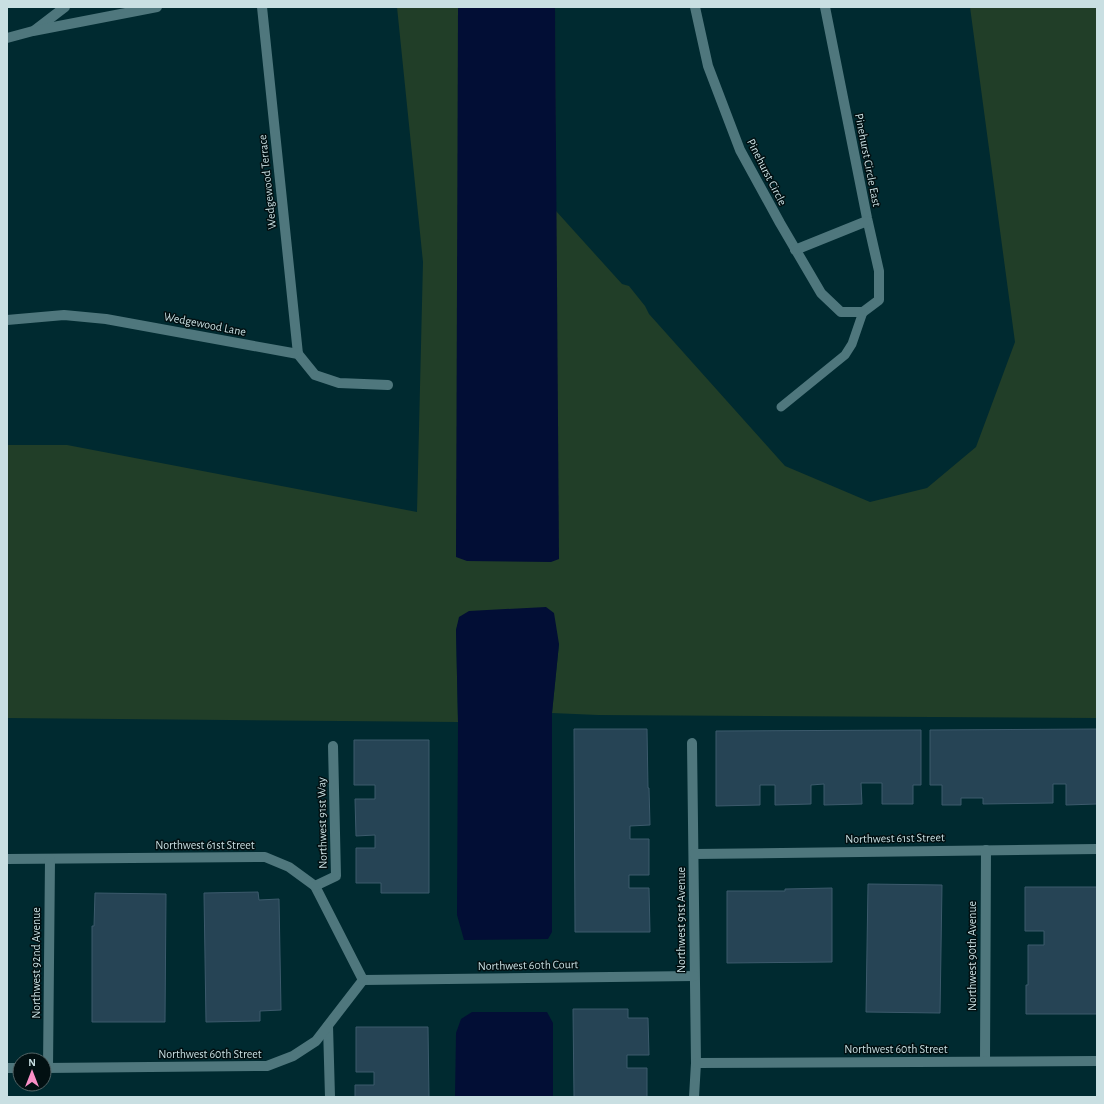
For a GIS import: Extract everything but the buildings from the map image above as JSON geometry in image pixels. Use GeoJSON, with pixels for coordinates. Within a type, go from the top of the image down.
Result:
{"type":"FeatureCollection","features":[{"type":"Feature","properties":{"kind":"street"},"geometry":{"type":"LineString","coordinates":[[33,31],[65,7]]}},
{"type":"Feature","properties":{"kind":"street"},"geometry":{"type":"LineString","coordinates":[[7,38],[33,31],[157,7]]}},
{"type":"Feature","properties":{"kind":"street","name":"Wedgewood Terrace"},"geometry":{"type":"LineString","coordinates":[[262,7],[298,354]]}},
{"type":"Feature","properties":{"kind":"street","name":"Pinehurst Circle"},"geometry":{"type":"LineString","coordinates":[[696,7],[708,66],[740,150],[795,250],[821,293],[841,312],[863,312]]}},
{"type":"Feature","properties":{"kind":"street","name":"Pinehurst Circle East"},"geometry":{"type":"LineString","coordinates":[[825,7],[867,221],[879,271],[879,300],[863,312]]}},
{"type":"Feature","properties":{"kind":"street"},"geometry":{"type":"LineString","coordinates":[[795,250],[867,221]]}},
{"type":"Feature","properties":{"kind":"street","name":"Wedgewood Lane"},"geometry":{"type":"LineString","coordinates":[[7,320],[64,315],[106,319],[298,354]]}},
{"type":"Feature","properties":{"kind":"street"},"geometry":{"type":"LineString","coordinates":[[298,354],[315,375],[339,383],[388,385]]}},
{"type":"Feature","properties":{"kind":"street","name":"Northwest 91st Avenue"},"geometry":{"type":"LineString","coordinates":[[692,743],[696,1063],[694,1097]]}},
{"type":"Feature","properties":{"kind":"street","name":"Northwest 91st Way"},"geometry":{"type":"LineString","coordinates":[[315,886],[336,876],[333,746]]}},
{"type":"Feature","properties":{"kind":"street","name":"Northwest 61st Street"},"geometry":{"type":"LineString","coordinates":[[694,854],[1097,849]]}},
{"type":"Feature","properties":{"kind":"street","name":"Northwest 90th Avenue"},"geometry":{"type":"LineString","coordinates":[[985,1061],[986,850]]}},
{"type":"Feature","properties":{"kind":"street","name":"Northwest 61st Street"},"geometry":{"type":"LineString","coordinates":[[7,859],[265,857],[289,867],[315,886],[363,980]]}},
{"type":"Feature","properties":{"kind":"street","name":"Northwest 92nd Avenue"},"geometry":{"type":"LineString","coordinates":[[46,1052],[50,859]]}},
{"type":"Feature","properties":{"kind":"street","name":"Northwest 60th Court"},"geometry":{"type":"LineString","coordinates":[[363,980],[694,976]]}},
{"type":"Feature","properties":{"kind":"street","name":"Northwest 60th Street"},"geometry":{"type":"LineString","coordinates":[[52,1068],[267,1066],[293,1056],[316,1041],[363,980]]}},
{"type":"Feature","properties":{"kind":"street"},"geometry":{"type":"LineString","coordinates":[[328,1026],[330,1097]]}},
{"type":"Feature","properties":{"kind":"street","name":"Northwest 60th Street"},"geometry":{"type":"LineString","coordinates":[[696,1063],[1097,1061]]}},
{"type":"Feature","properties":{"kind":"lane"},"geometry":{"type":"LineString","coordinates":[[781,407],[845,355],[852,344],[863,312]]}},
{"type":"Feature","properties":{"kind":"green space"},"geometry":{"type":"Polygon","coordinates":[[[397,7],[555,7],[556,211],[622,284],[629,286],[645,306],[649,314],[785,466],[870,502],[927,488],[976,447],[1015,342],[970,7],[1097,7],[1097,718],[598,715],[552,713],[559,644],[460,617],[456,630],[458,722],[7,718],[7,445],[67,445],[417,512],[423,262],[397,7]]]}},
{"type":"Feature","properties":{"kind":"water"},"geometry":{"type":"Polygon","coordinates":[[[458,7],[555,7],[559,559],[551,562],[467,561],[456,557],[458,7]]]}},
{"type":"Feature","properties":{"kind":"water"},"geometry":{"type":"Polygon","coordinates":[[[546,607],[554,613],[559,644],[552,713],[552,932],[548,939],[464,940],[457,915],[458,722],[456,630],[459,617],[469,611],[546,607]]]}},
{"type":"Feature","properties":{"kind":"water"},"geometry":{"type":"Polygon","coordinates":[[[472,1012],[547,1012],[553,1023],[553,1097],[455,1097],[456,1033],[461,1019],[472,1012]]]}}]}
